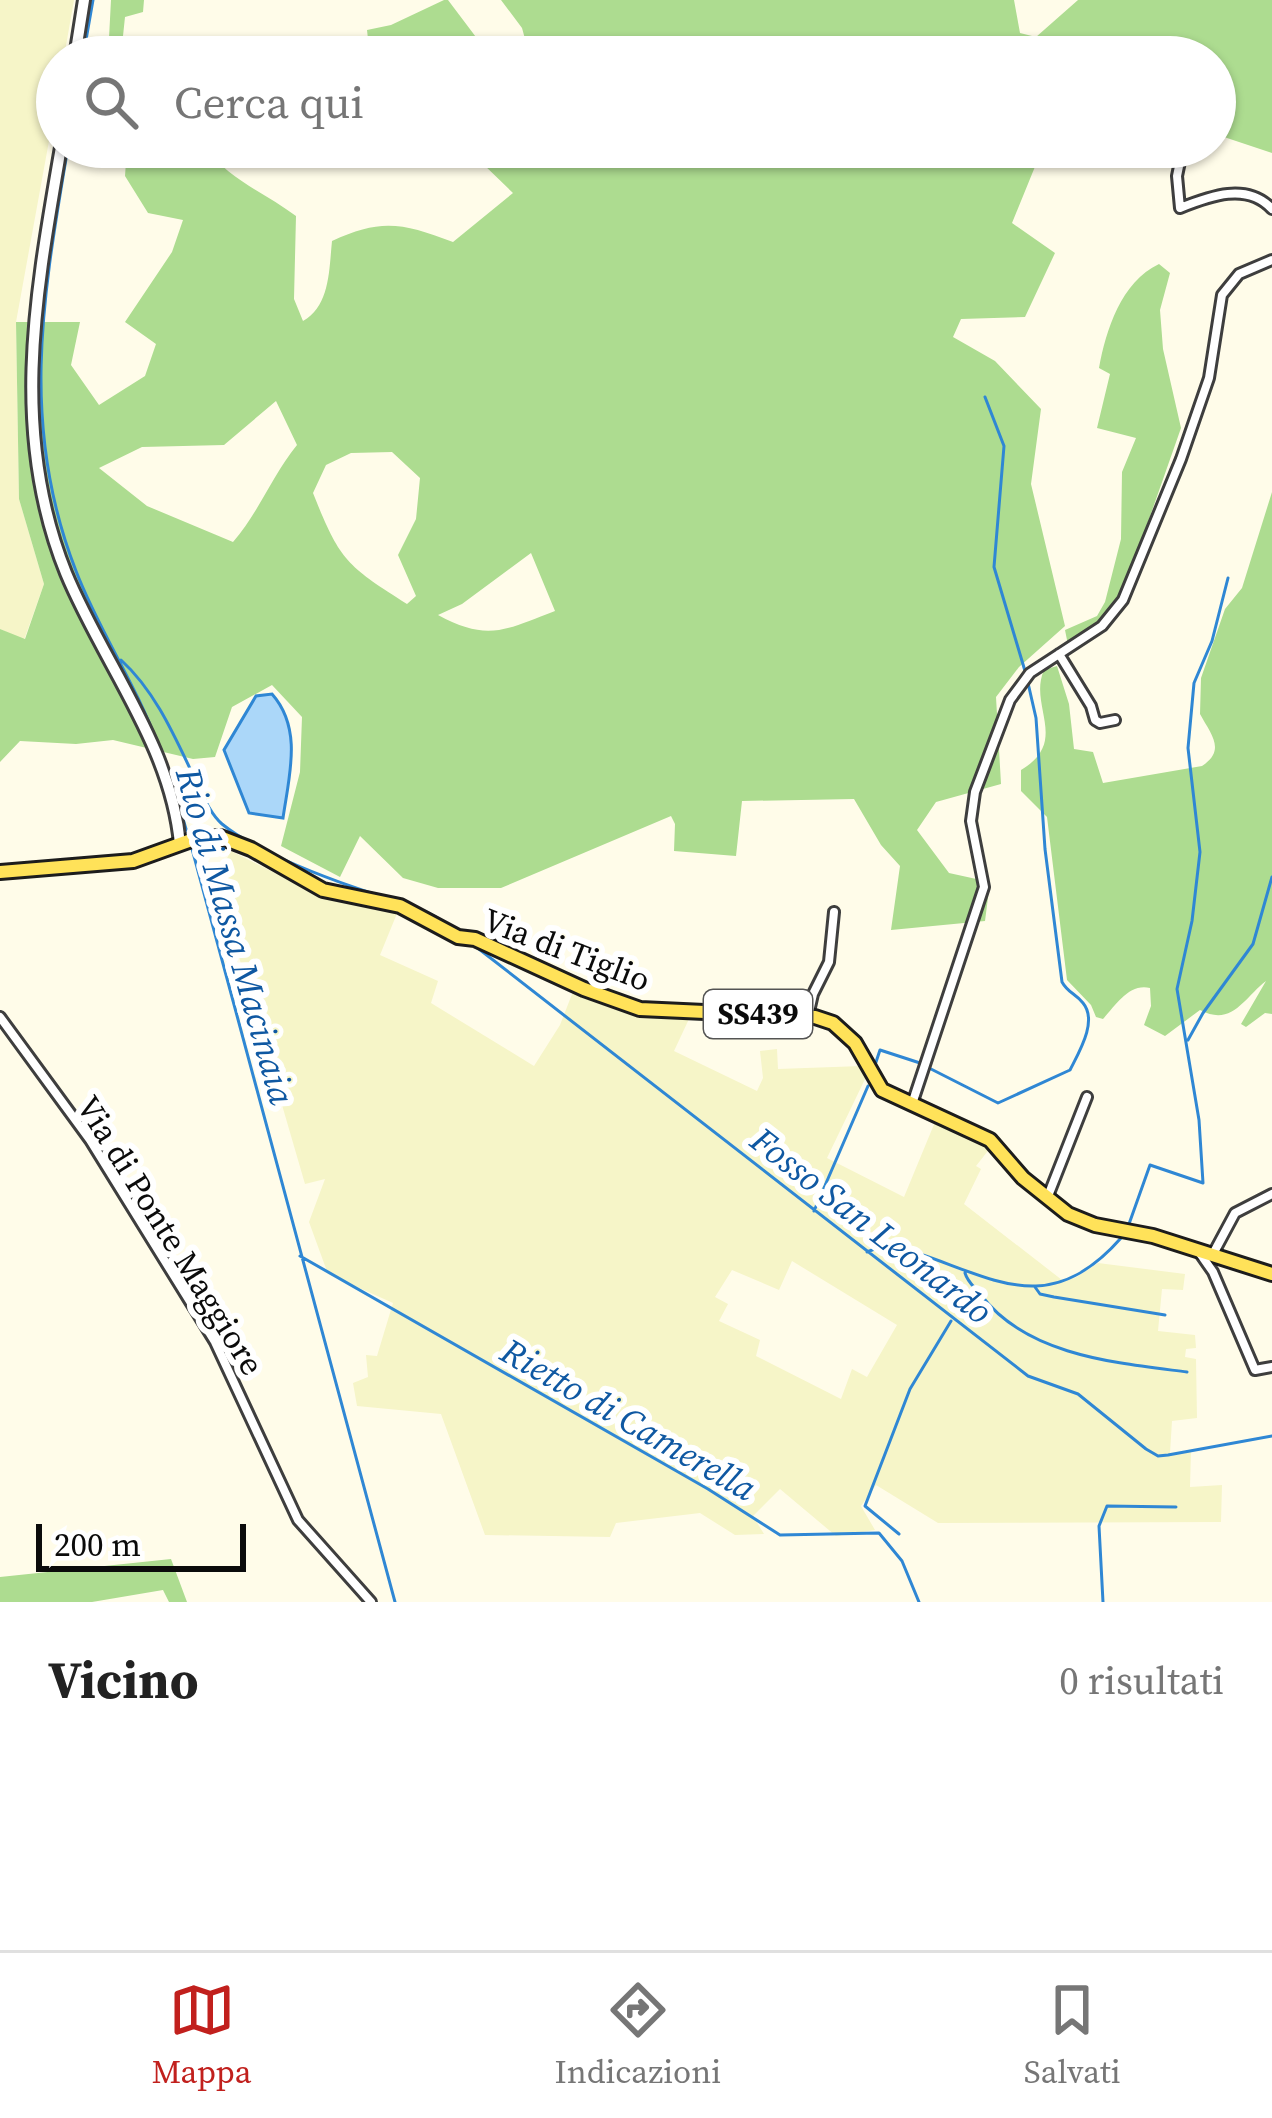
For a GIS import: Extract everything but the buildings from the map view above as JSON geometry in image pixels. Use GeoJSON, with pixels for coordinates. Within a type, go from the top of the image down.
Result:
{"type":"FeatureCollection","features":[{"type":"Feature","properties":{"kind":"main road","name":"Via di Tiglio"},"geometry":{"type":"LineString","coordinates":[[0,872],[133,862],[210,836],[236,842],[323,890],[400,906],[458,937],[475,939],[640,1009],[808,1016]]}},
{"type":"Feature","properties":{"kind":"main road","name":"SS439"},"geometry":{"type":"LineString","coordinates":[[808,1016],[833,1023],[845,1033],[882,1090],[990,1139],[1047,1200],[1095,1225],[1153,1236],[1272,1274]]}},
{"type":"Feature","properties":{"kind":"street"},"geometry":{"type":"LineString","coordinates":[[78,36],[84,0]]}},
{"type":"Feature","properties":{"kind":"street"},"geometry":{"type":"LineString","coordinates":[[58,168],[32,342],[34,460],[66,573],[145,728],[186,842]]}},
{"type":"Feature","properties":{"kind":"street"},"geometry":{"type":"LineString","coordinates":[[1179,168],[1180,208],[1218,195],[1245,194],[1258,196],[1272,209]]}},
{"type":"Feature","properties":{"kind":"street"},"geometry":{"type":"LineString","coordinates":[[911,1105],[984,886],[971,820],[981,772],[1017,688],[1102,626],[1123,600],[1181,459],[1208,377],[1222,295],[1240,274],[1272,260]]}},
{"type":"Feature","properties":{"kind":"street"},"geometry":{"type":"LineString","coordinates":[[1059,654],[1095,720],[1115,720]]}},
{"type":"Feature","properties":{"kind":"street"},"geometry":{"type":"LineString","coordinates":[[808,1016],[829,962],[834,912]]}},
{"type":"Feature","properties":{"kind":"street","name":"Via di Ponte Maggiore"},"geometry":{"type":"LineString","coordinates":[[0,1017],[89,1140],[215,1342],[298,1520],[371,1602]]}},
{"type":"Feature","properties":{"kind":"street"},"geometry":{"type":"LineString","coordinates":[[1047,1200],[1087,1097]]}},
{"type":"Feature","properties":{"kind":"street"},"geometry":{"type":"LineString","coordinates":[[1272,1194],[1235,1213],[1205,1253],[1256,1370],[1272,1367]]}},
{"type":"Feature","properties":{"kind":"green space"},"geometry":{"type":"Polygon","coordinates":[[[0,0],[74,0],[68,36],[36,36],[36,168],[44,168],[16,322],[19,499],[44,584],[24,640],[0,629],[0,0]]]}},
{"type":"Feature","properties":{"kind":"green space"},"geometry":{"type":"Polygon","coordinates":[[[111,0],[144,0],[143,12],[125,17],[123,36],[109,36],[111,0]]]}},
{"type":"Feature","properties":{"kind":"green space"},"geometry":{"type":"Polygon","coordinates":[[[448,0],[475,36],[368,36],[367,30],[391,25],[448,0]]]}},
{"type":"Feature","properties":{"kind":"green space"},"geometry":{"type":"Polygon","coordinates":[[[501,0],[1014,0],[1020,33],[1032,36],[524,36],[501,0]]]}},
{"type":"Feature","properties":{"kind":"green space"},"geometry":{"type":"Polygon","coordinates":[[[1078,0],[1272,0],[1272,153],[1236,141],[1236,36],[1037,36],[1078,0]]]}},
{"type":"Feature","properties":{"kind":"green space"},"geometry":{"type":"Polygon","coordinates":[[[126,168],[226,168],[296,216],[294,299],[303,321],[323,297],[332,241],[365,229],[392,226],[453,242],[513,193],[487,168],[1034,168],[1012,223],[1055,253],[1025,317],[961,319],[953,337],[995,361],[1041,409],[1031,484],[1065,626],[1019,667],[996,697],[1001,784],[936,802],[917,830],[949,873],[990,882],[985,921],[891,930],[900,866],[881,845],[854,799],[742,801],[736,856],[674,851],[671,816],[501,888],[438,888],[403,878],[360,836],[340,877],[281,846],[300,772],[302,717],[272,685],[232,707],[215,757],[193,759],[113,740],[76,744],[20,741],[0,762],[0,629],[25,639],[44,584],[19,499],[16,322],[80,322],[71,365],[99,405],[145,376],[156,344],[125,322],[172,252],[183,220],[148,213],[125,176],[126,168]],[[276,401],[224,445],[142,447],[99,468],[147,506],[233,542],[297,445],[276,401]],[[392,452],[351,453],[326,465],[313,493],[330,534],[347,559],[407,604],[416,596],[398,555],[416,519],[420,478],[392,452]],[[531,553],[462,604],[438,615],[484,631],[555,611],[531,553]]]}},
{"type":"Feature","properties":{"kind":"green space"},"geometry":{"type":"Polygon","coordinates":[[[1159,264],[1170,273],[1160,310],[1163,349],[1181,428],[1121,599],[1107,619],[1068,645],[1065,630],[1097,616],[1105,602],[1121,539],[1122,472],[1136,438],[1097,428],[1110,374],[1099,368],[1102,353],[1125,295],[1159,264]]]}},
{"type":"Feature","properties":{"kind":"green space"},"geometry":{"type":"Polygon","coordinates":[[[1272,492],[1272,1014],[1265,1013],[1246,1027],[1241,1024],[1266,981],[1229,1013],[1200,1010],[1165,1036],[1144,1025],[1151,1006],[1150,988],[1129,992],[1103,1019],[1096,1017],[1067,980],[1047,817],[1021,791],[1021,770],[1043,747],[1040,683],[1044,670],[1057,666],[1069,704],[1074,749],[1093,752],[1103,783],[1202,766],[1210,760],[1215,748],[1200,714],[1201,678],[1225,609],[1242,588],[1272,492]]]}},
{"type":"Feature","properties":{"kind":"green space"},"geometry":{"type":"Polygon","coordinates":[[[231,851],[323,897],[398,911],[380,955],[438,981],[431,1003],[534,1066],[560,1025],[574,989],[629,1010],[689,1019],[674,1051],[757,1091],[763,1078],[760,1051],[777,1049],[778,1069],[862,1066],[866,1077],[827,1158],[904,1197],[935,1122],[991,1147],[976,1166],[981,1169],[964,1204],[1062,1280],[1075,1278],[1098,1263],[1185,1274],[1183,1290],[1162,1289],[1158,1331],[1195,1335],[1196,1348],[1186,1349],[1185,1357],[1196,1359],[1197,1418],[1172,1421],[1170,1453],[1191,1451],[1190,1487],[1222,1485],[1221,1522],[938,1523],[876,1485],[861,1506],[875,1530],[836,1536],[780,1489],[753,1516],[764,1534],[735,1535],[700,1513],[616,1523],[610,1537],[485,1535],[441,1414],[357,1406],[353,1383],[368,1377],[366,1355],[377,1356],[393,1303],[328,1274],[309,1222],[325,1179],[305,1184],[216,878],[231,851]],[[792,1261],[779,1290],[732,1270],[715,1297],[728,1304],[719,1321],[760,1340],[756,1356],[841,1399],[852,1369],[867,1377],[897,1325],[792,1261]]]}},
{"type":"Feature","properties":{"kind":"green space"},"geometry":{"type":"Polygon","coordinates":[[[171,1559],[187,1602],[169,1602],[163,1590],[92,1602],[0,1602],[0,1577],[171,1559]]]}},
{"type":"Feature","properties":{"kind":"water"},"geometry":{"type":"Polygon","coordinates":[[[272,694],[282,708],[291,738],[283,818],[249,813],[224,750],[256,696],[272,694]]]}},
{"type":"Feature","properties":{"kind":"waterway","name":"Rio di Massa Macinaia"},"geometry":{"type":"LineString","coordinates":[[87,36],[93,0]]}},
{"type":"Feature","properties":{"kind":"waterway","name":"Rio di Massa Macinaia"},"geometry":{"type":"LineString","coordinates":[[65,168],[41,360],[47,464],[76,571],[158,745]]}},
{"type":"Feature","properties":{"kind":"waterway"},"geometry":{"type":"LineString","coordinates":[[985,397],[1004,446],[994,567],[1025,671]]}},
{"type":"Feature","properties":{"kind":"waterway"},"geometry":{"type":"LineString","coordinates":[[1129,1224],[1150,1165],[1203,1183],[1199,1120],[1177,989],[1200,852],[1188,748],[1194,683],[1212,641],[1228,578]]}},
{"type":"Feature","properties":{"kind":"waterway","name":"Fosso San Leonardo"},"geometry":{"type":"LineString","coordinates":[[121,660],[154,700],[222,824],[286,861],[416,907],[450,926]]}},
{"type":"Feature","properties":{"kind":"waterway"},"geometry":{"type":"LineString","coordinates":[[931,1069],[998,1103],[1070,1070],[1088,1027],[1083,1003],[1062,982],[1045,849],[1036,718],[1028,683]]}},
{"type":"Feature","properties":{"kind":"waterway","name":"Rio di Massa Macinaia"},"geometry":{"type":"LineString","coordinates":[[179,805],[188,836]]}},
{"type":"Feature","properties":{"kind":"waterway","name":"Rio di Massa Macinaia"},"geometry":{"type":"LineString","coordinates":[[191,845],[395,1602]]}},
{"type":"Feature","properties":{"kind":"waterway"},"geometry":{"type":"LineString","coordinates":[[1188,1040],[1253,944],[1272,877]]}},
{"type":"Feature","properties":{"kind":"waterway","name":"Fosso San Leonardo"},"geometry":{"type":"LineString","coordinates":[[475,946],[1028,1376],[1078,1394],[1146,1449],[1168,1455],[1272,1436]]}},
{"type":"Feature","properties":{"kind":"waterway"},"geometry":{"type":"LineString","coordinates":[[875,1065],[880,1050],[920,1063]]}},
{"type":"Feature","properties":{"kind":"waterway"},"geometry":{"type":"LineString","coordinates":[[814,1211],[868,1086]]}},
{"type":"Feature","properties":{"kind":"waterway"},"geometry":{"type":"LineString","coordinates":[[867,1252],[887,1244],[1009,1284],[1037,1286],[1064,1281],[1092,1265],[1121,1238]]}},
{"type":"Feature","properties":{"kind":"waterway","name":"Rietto di Camerella"},"geometry":{"type":"LineString","coordinates":[[300,1256],[780,1535],[879,1533],[902,1561],[919,1602]]}},
{"type":"Feature","properties":{"kind":"waterway"},"geometry":{"type":"LineString","coordinates":[[965,1273],[1000,1315],[1048,1344],[1103,1360],[1187,1372]]}},
{"type":"Feature","properties":{"kind":"waterway"},"geometry":{"type":"LineString","coordinates":[[1035,1287],[1040,1294],[1165,1315]]}},
{"type":"Feature","properties":{"kind":"waterway"},"geometry":{"type":"LineString","coordinates":[[899,1534],[865,1506],[910,1389],[951,1321]]}},
{"type":"Feature","properties":{"kind":"waterway"},"geometry":{"type":"LineString","coordinates":[[1103,1602],[1099,1526],[1107,1506],[1176,1507]]}}]}
